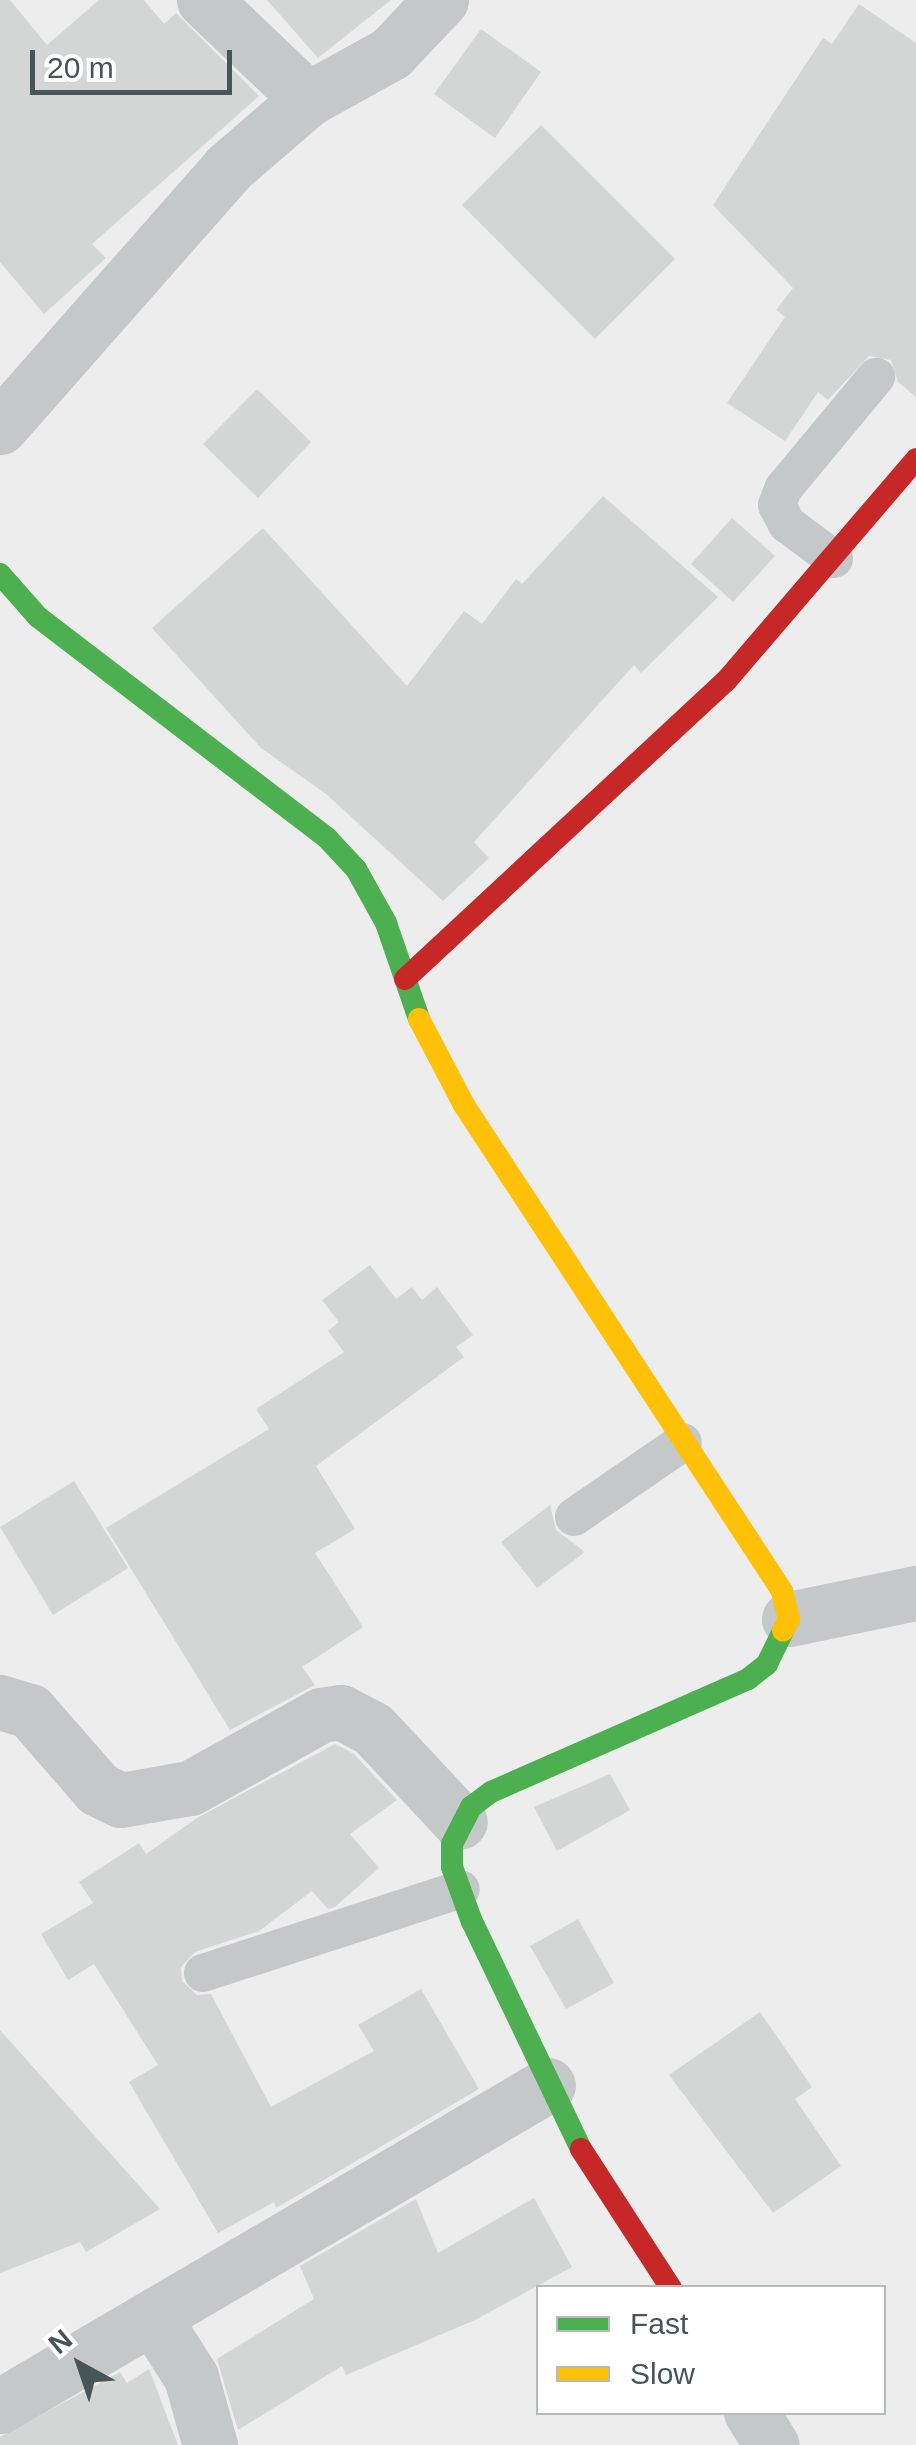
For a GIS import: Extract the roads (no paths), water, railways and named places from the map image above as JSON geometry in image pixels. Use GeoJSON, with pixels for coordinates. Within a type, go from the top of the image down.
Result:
{"type":"FeatureCollection","features":[{"type":"Feature","properties":{"kind":"street"},"geometry":{"type":"LineString","coordinates":[[204,0],[308,99]]}},
{"type":"Feature","properties":{"kind":"street"},"geometry":{"type":"LineString","coordinates":[[0,426],[228,168],[308,99],[391,53],[442,0]]}},
{"type":"Feature","properties":{"kind":"street"},"geometry":{"type":"LineString","coordinates":[[405,979],[726,680],[834,559],[916,459]]}},
{"type":"Feature","properties":{"kind":"street"},"geometry":{"type":"LineString","coordinates":[[0,574],[38,616],[326,838],[356,869],[386,923],[426,1038],[464,1105],[782,1592],[790,1619],[767,1664],[748,1679],[491,1792],[460,1822],[452,1855],[461,1889],[570,2133],[669,2285]]}},
{"type":"Feature","properties":{"kind":"street"},"geometry":{"type":"LineString","coordinates":[[790,1619],[916,1593]]}},
{"type":"Feature","properties":{"kind":"street"},"geometry":{"type":"LineString","coordinates":[[0,1702],[30,1711],[98,1789],[122,1800],[190,1788],[321,1715],[341,1712],[373,1729],[460,1822]]}},
{"type":"Feature","properties":{"kind":"street"},"geometry":{"type":"LineString","coordinates":[[0,2406],[548,2085]]}},
{"type":"Feature","properties":{"kind":"street"},"geometry":{"type":"LineString","coordinates":[[153,2317],[191,2377],[210,2445]]}},
{"type":"Feature","properties":{"kind":"street"},"geometry":{"type":"LineString","coordinates":[[754,2415],[772,2445]]}},
{"type":"Feature","properties":{"kind":"lane"},"geometry":{"type":"LineString","coordinates":[[834,559],[787,524],[778,505],[782,489],[876,377]]}},
{"type":"Feature","properties":{"kind":"lane"},"geometry":{"type":"LineString","coordinates":[[574,1517],[682,1442]]}},
{"type":"Feature","properties":{"kind":"lane"},"geometry":{"type":"LineString","coordinates":[[204,1972],[461,1889]]}}]}
